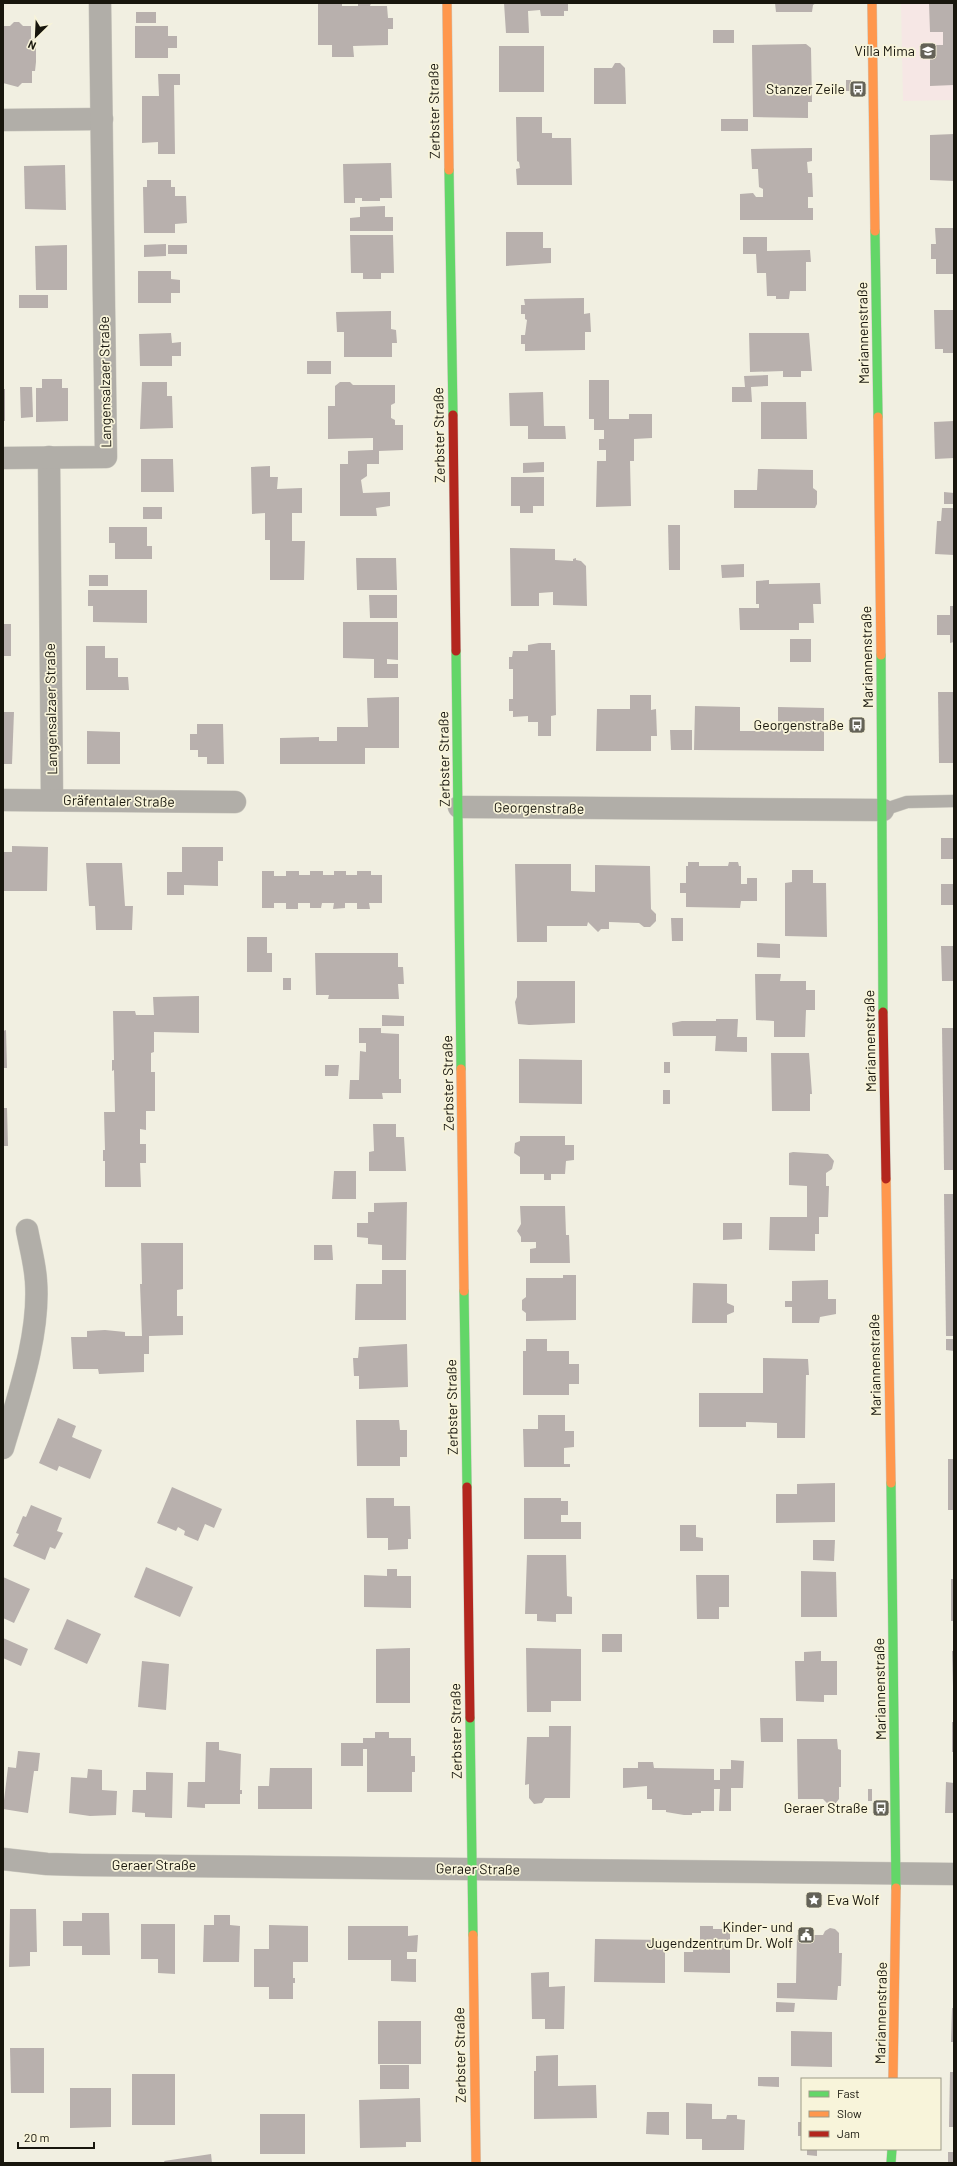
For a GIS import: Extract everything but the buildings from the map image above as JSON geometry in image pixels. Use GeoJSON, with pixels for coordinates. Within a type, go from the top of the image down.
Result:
{"type":"FeatureCollection","features":[{"type":"Feature","properties":{"kind":"street","name":"Langensalzaer Straße"},"geometry":{"type":"LineString","coordinates":[[52,800],[49,457],[106,457],[100,3]]}},
{"type":"Feature","properties":{"kind":"street","name":"Zerbster Straße"},"geometry":{"type":"LineString","coordinates":[[446,3],[459,807],[471,1869],[476,2163]]}},
{"type":"Feature","properties":{"kind":"street","name":"Mariannenstraße"},"geometry":{"type":"LineString","coordinates":[[872,3],[883,810],[881,832],[881,871],[897,1873],[893,2078]]}},
{"type":"Feature","properties":{"kind":"street"},"geometry":{"type":"LineString","coordinates":[[3,120],[102,118]]}},
{"type":"Feature","properties":{"kind":"street"},"geometry":{"type":"LineString","coordinates":[[3,458],[49,457]]}},
{"type":"Feature","properties":{"kind":"street","name":"Gräfentaler Straße"},"geometry":{"type":"LineString","coordinates":[[3,800],[235,802]]}},
{"type":"Feature","properties":{"kind":"street","name":"Georgenstraße"},"geometry":{"type":"LineString","coordinates":[[459,807],[883,810]]}},
{"type":"Feature","properties":{"kind":"street"},"geometry":{"type":"LineString","coordinates":[[3,1448],[22,1382],[35,1318],[36,1280],[26,1230]]}},
{"type":"Feature","properties":{"kind":"street","name":"Geraer Straße"},"geometry":{"type":"LineString","coordinates":[[3,1859],[82,1866],[954,1874]]}},
{"type":"Feature","properties":{"kind":"street"},"geometry":{"type":"LineString","coordinates":[[891,2163],[892,2150]]}},
{"type":"Feature","properties":{"kind":"lane"},"geometry":{"type":"LineString","coordinates":[[883,810],[907,802],[954,801]]}},
{"type":"Feature","properties":{"kind":"shaded area","name":"Villa Mima"},"geometry":{"type":"Polygon","coordinates":[[[901,3],[954,3],[954,100],[903,101],[901,3]]]}},
{"type":"Feature","properties":{"kind":"traffic: fast"},"geometry":{"type":"LineString","coordinates":[[449,170],[453,415]]}},
{"type":"Feature","properties":{"kind":"traffic: fast"},"geometry":{"type":"LineString","coordinates":[[875,231],[878,417]]}},
{"type":"Feature","properties":{"kind":"traffic: fast"},"geometry":{"type":"LineString","coordinates":[[456,651],[461,1069]]}},
{"type":"Feature","properties":{"kind":"traffic: fast"},"geometry":{"type":"LineString","coordinates":[[881,655],[883,1012]]}},
{"type":"Feature","properties":{"kind":"traffic: fast"},"geometry":{"type":"LineString","coordinates":[[464,1291],[467,1487]]}},
{"type":"Feature","properties":{"kind":"traffic: fast"},"geometry":{"type":"LineString","coordinates":[[891,1483],[896,1888]]}},
{"type":"Feature","properties":{"kind":"traffic: fast"},"geometry":{"type":"LineString","coordinates":[[470,1718],[473,1935]]}},
{"type":"Feature","properties":{"kind":"traffic: fast"},"geometry":{"type":"LineString","coordinates":[[891,2163],[892,2150]]}},
{"type":"Feature","properties":{"kind":"traffic: slow"},"geometry":{"type":"LineString","coordinates":[[447,3],[449,170]]}},
{"type":"Feature","properties":{"kind":"traffic: slow"},"geometry":{"type":"LineString","coordinates":[[872,3],[875,231]]}},
{"type":"Feature","properties":{"kind":"traffic: slow"},"geometry":{"type":"LineString","coordinates":[[878,417],[881,655]]}},
{"type":"Feature","properties":{"kind":"traffic: slow"},"geometry":{"type":"LineString","coordinates":[[461,1069],[464,1291]]}},
{"type":"Feature","properties":{"kind":"traffic: slow"},"geometry":{"type":"LineString","coordinates":[[886,1179],[891,1483]]}},
{"type":"Feature","properties":{"kind":"traffic: slow"},"geometry":{"type":"LineString","coordinates":[[893,2078],[896,1888]]}},
{"type":"Feature","properties":{"kind":"traffic: slow"},"geometry":{"type":"LineString","coordinates":[[473,1935],[476,2163]]}},
{"type":"Feature","properties":{"kind":"traffic: jam"},"geometry":{"type":"LineString","coordinates":[[453,415],[456,651]]}},
{"type":"Feature","properties":{"kind":"traffic: jam"},"geometry":{"type":"LineString","coordinates":[[883,1012],[886,1179]]}},
{"type":"Feature","properties":{"kind":"traffic: jam"},"geometry":{"type":"LineString","coordinates":[[467,1487],[470,1718]]}},
{"type":"Feature","properties":{"kind":"place","name":"Villa Mima"},"geometry":{"type":"Point","coordinates":[928,51]}},
{"type":"Feature","properties":{"kind":"place","name":"Stanzer Zeile"},"geometry":{"type":"Point","coordinates":[858,89]}},
{"type":"Feature","properties":{"kind":"place","name":"Georgenstraße"},"geometry":{"type":"Point","coordinates":[857,725]}},
{"type":"Feature","properties":{"kind":"place","name":"Geraer Straße"},"geometry":{"type":"Point","coordinates":[881,1808]}},
{"type":"Feature","properties":{"kind":"place","name":"Eva Wolf"},"geometry":{"type":"Point","coordinates":[814,1900]}},
{"type":"Feature","properties":{"kind":"place","name":"Kinder- und Jugendzentrum Dr. Wolf"},"geometry":{"type":"Point","coordinates":[806,1935]}}]}
